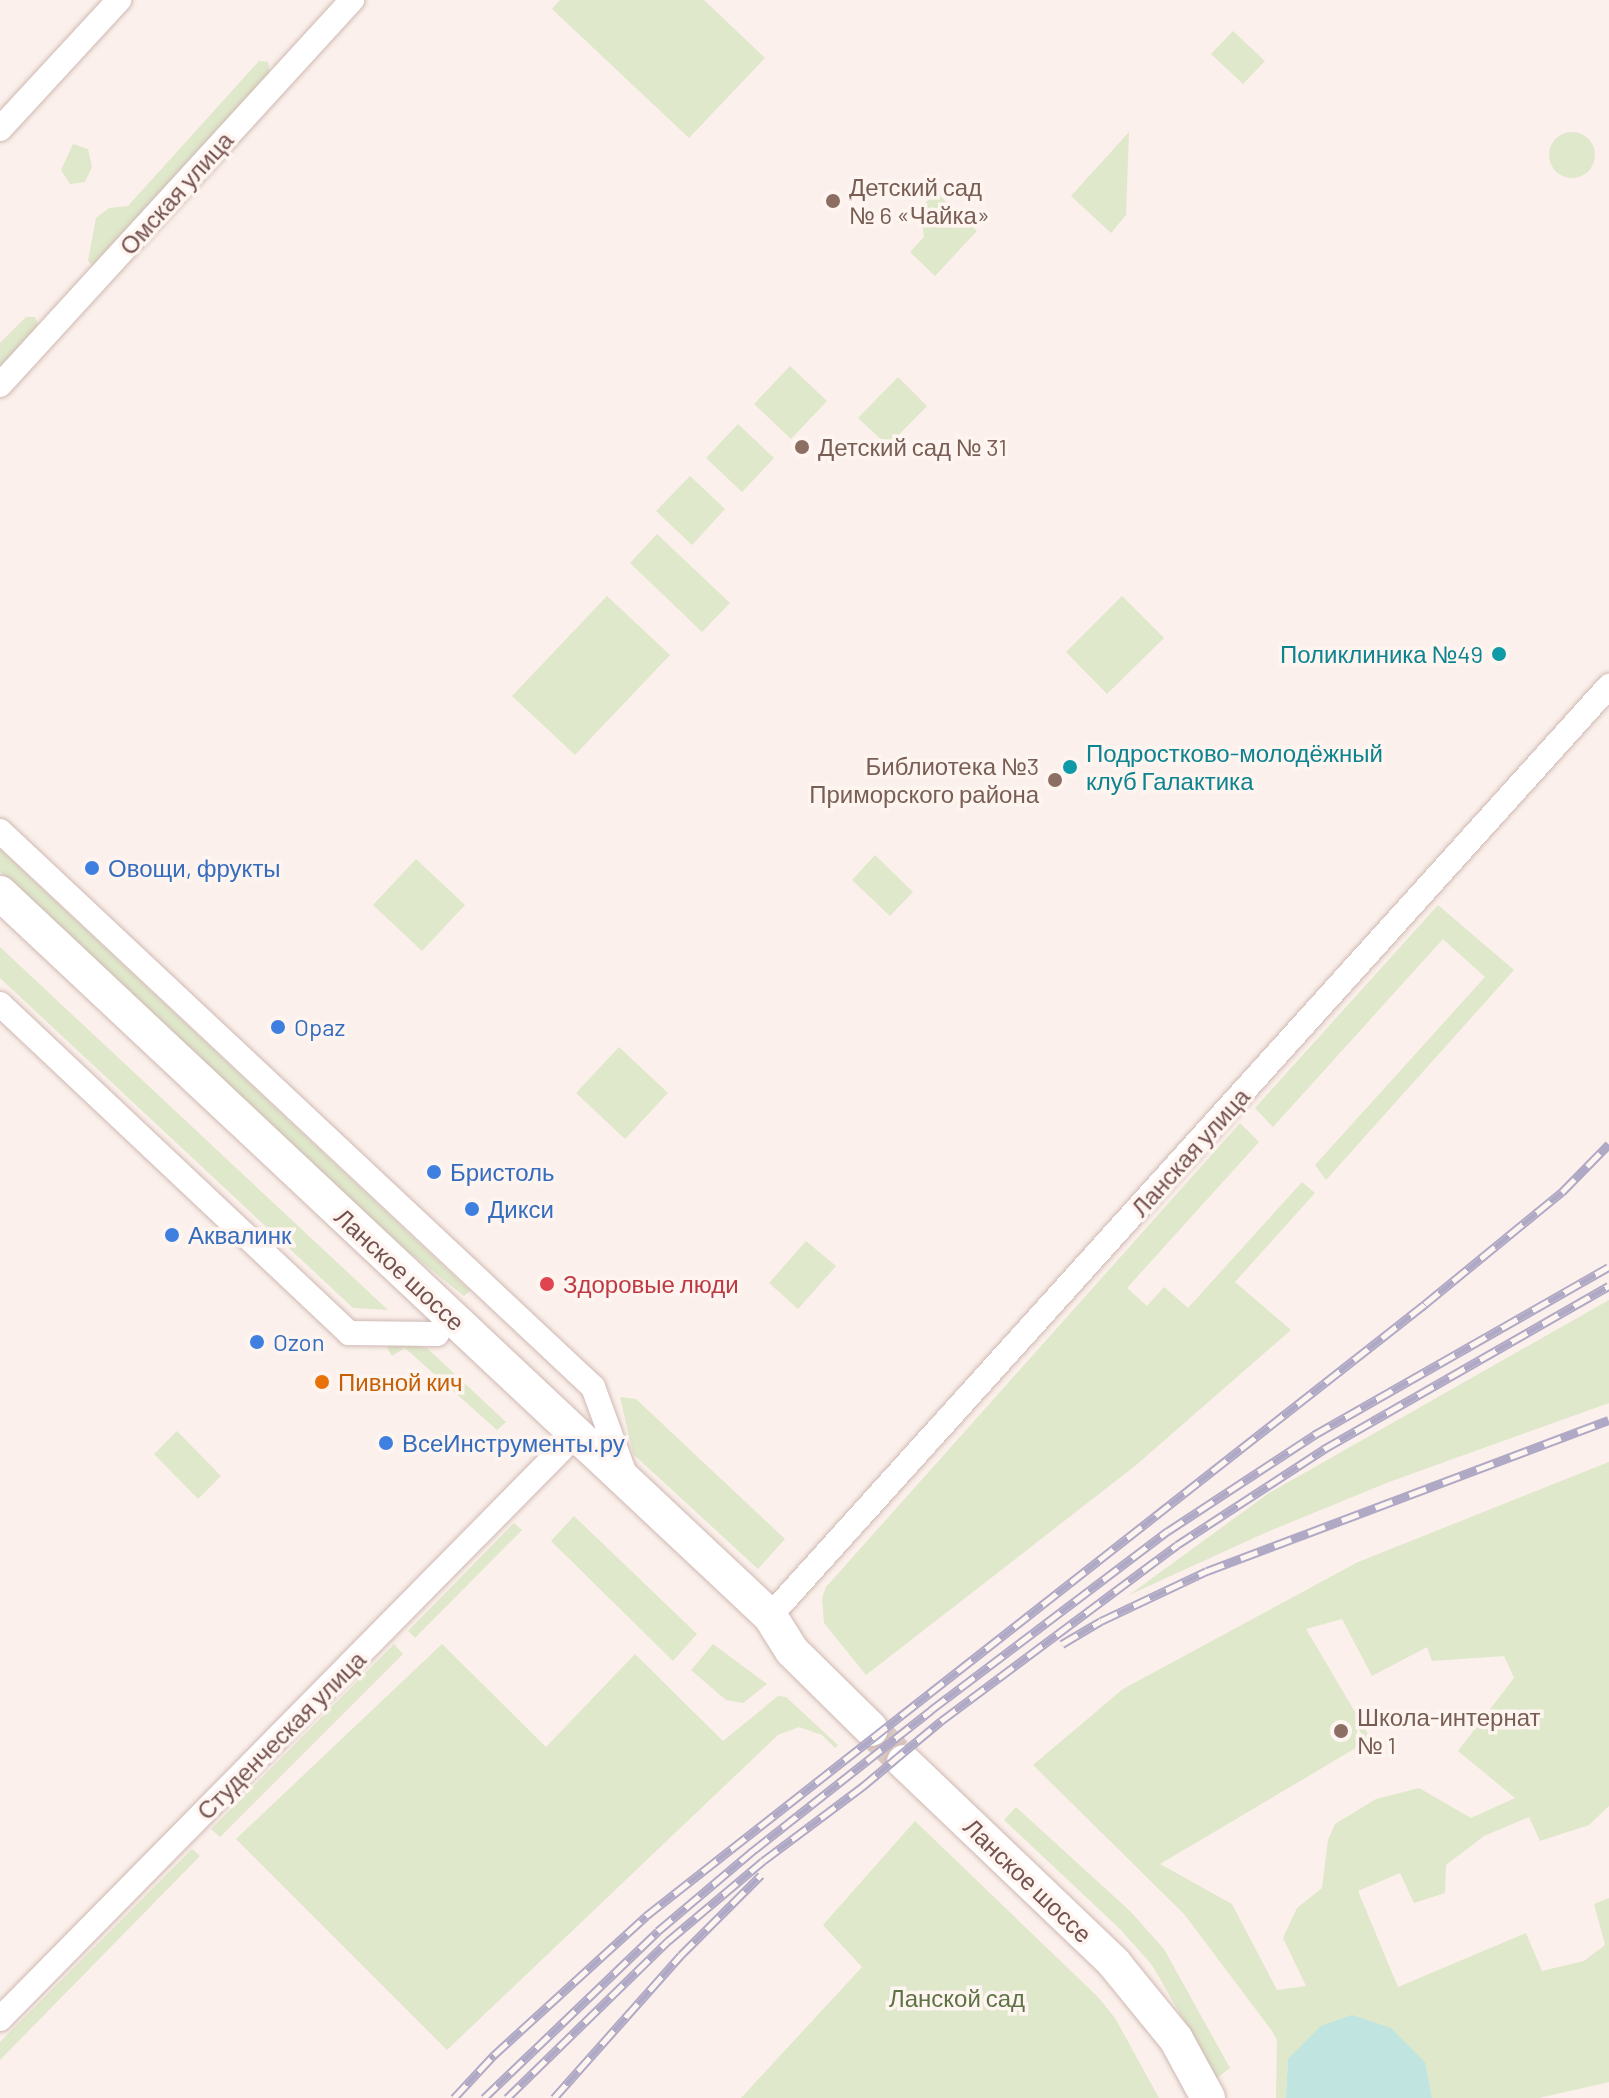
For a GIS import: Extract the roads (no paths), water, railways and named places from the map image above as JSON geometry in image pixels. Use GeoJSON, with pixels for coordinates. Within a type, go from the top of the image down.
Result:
{"type":"FeatureCollection","features":[{"type":"Feature","properties":{"kind":"main road","name":"Ланское шоссе"},"geometry":{"type":"LineString","coordinates":[[0,893],[770,1616],[792,1651],[871,1729]]}},
{"type":"Feature","properties":{"kind":"main road","name":"Ланское шоссе"},"geometry":{"type":"LineString","coordinates":[[0,925],[754,1631],[792,1651]]}},
{"type":"Feature","properties":{"kind":"main road","name":"Ланское шоссе"},"geometry":{"type":"LineString","coordinates":[[904,1762],[1114,1963],[1144,2004],[1176,2039],[1208,2098]]}},
{"type":"Feature","properties":{"kind":"main road","name":"Ланское шоссе"},"geometry":{"type":"LineString","coordinates":[[1144,2004],[1157,2051],[1184,2098]]}},
{"type":"Feature","properties":{"kind":"street"},"geometry":{"type":"LineString","coordinates":[[0,129],[119,0]]}},
{"type":"Feature","properties":{"kind":"street","name":"Омская улица"},"geometry":{"type":"LineString","coordinates":[[0,385],[352,0]]}},
{"type":"Feature","properties":{"kind":"street","name":"Ланская улица"},"geometry":{"type":"LineString","coordinates":[[770,1616],[1609,686]]}},
{"type":"Feature","properties":{"kind":"street"},"geometry":{"type":"LineString","coordinates":[[0,831],[593,1387],[628,1483]]}},
{"type":"Feature","properties":{"kind":"street"},"geometry":{"type":"LineString","coordinates":[[0,1004],[349,1333],[437,1334]]}},
{"type":"Feature","properties":{"kind":"street","name":"Студенческая улица"},"geometry":{"type":"LineString","coordinates":[[0,2019],[561,1450]]}},
{"type":"Feature","properties":{"kind":"water"},"geometry":{"type":"Polygon","coordinates":[[[1352,2015],[1391,2028],[1425,2062],[1432,2098],[1286,2098],[1288,2059],[1321,2026],[1352,2015]]]}},
{"type":"Feature","properties":{"kind":"tunnel"},"geometry":{"type":"LineString","coordinates":[[871,1729],[904,1762]]}},
{"type":"Feature","properties":{"kind":"railway"},"geometry":{"type":"LineString","coordinates":[[454,2098],[494,2055],[646,1916],[1425,1304],[1562,1192],[1609,1144]]}},
{"type":"Feature","properties":{"kind":"railway"},"geometry":{"type":"LineString","coordinates":[[484,2098],[658,1931],[754,1850],[931,1710],[1168,1531],[1314,1435],[1609,1267]]}},
{"type":"Feature","properties":{"kind":"railway"},"geometry":{"type":"LineString","coordinates":[[507,2098],[668,1941],[763,1861],[862,1787],[941,1721],[1177,1545],[1324,1449],[1609,1286]]}},
{"type":"Feature","properties":{"kind":"railway"},"geometry":{"type":"LineString","coordinates":[[1062,1644],[1101,1621],[1207,1571],[1609,1420]]}},
{"type":"Feature","properties":{"kind":"railway"},"geometry":{"type":"LineString","coordinates":[[554,2098],[681,1955],[761,1875]]}},
{"type":"Feature","properties":{"kind":"place","name":"Детский сад № 6 «Чайка»"},"geometry":{"type":"Point","coordinates":[833,201]}},
{"type":"Feature","properties":{"kind":"place","name":"Детский сад № 31"},"geometry":{"type":"Point","coordinates":[802,447]}},
{"type":"Feature","properties":{"kind":"place","name":"Поликлиника №49"},"geometry":{"type":"Point","coordinates":[1499,654]}},
{"type":"Feature","properties":{"kind":"place","name":"Подростково-молодёжный клуб Галактика"},"geometry":{"type":"Point","coordinates":[1070,767]}},
{"type":"Feature","properties":{"kind":"place","name":"Библиотека №3 Приморского района"},"geometry":{"type":"Point","coordinates":[1055,780]}},
{"type":"Feature","properties":{"kind":"place","name":"Овощи, фрукты"},"geometry":{"type":"Point","coordinates":[92,868]}},
{"type":"Feature","properties":{"kind":"place","name":"Opaz"},"geometry":{"type":"Point","coordinates":[278,1027]}},
{"type":"Feature","properties":{"kind":"place","name":"Бристоль"},"geometry":{"type":"Point","coordinates":[434,1172]}},
{"type":"Feature","properties":{"kind":"place","name":"Дикси"},"geometry":{"type":"Point","coordinates":[472,1209]}},
{"type":"Feature","properties":{"kind":"place","name":"Аквалинк"},"geometry":{"type":"Point","coordinates":[172,1235]}},
{"type":"Feature","properties":{"kind":"place","name":"Здоровые люди"},"geometry":{"type":"Point","coordinates":[547,1284]}},
{"type":"Feature","properties":{"kind":"place","name":"Ozon"},"geometry":{"type":"Point","coordinates":[257,1342]}},
{"type":"Feature","properties":{"kind":"place","name":"Пивной кич"},"geometry":{"type":"Point","coordinates":[322,1382]}},
{"type":"Feature","properties":{"kind":"place","name":"ВсеИнструменты.ру"},"geometry":{"type":"Point","coordinates":[386,1443]}},
{"type":"Feature","properties":{"kind":"place","name":"Школа-интернат № 1"},"geometry":{"type":"Point","coordinates":[1341,1731]}},
{"type":"Feature","properties":{"kind":"park label","name":"Ланской сад"},"geometry":{"type":"Point","coordinates":[957,1998]}}]}
